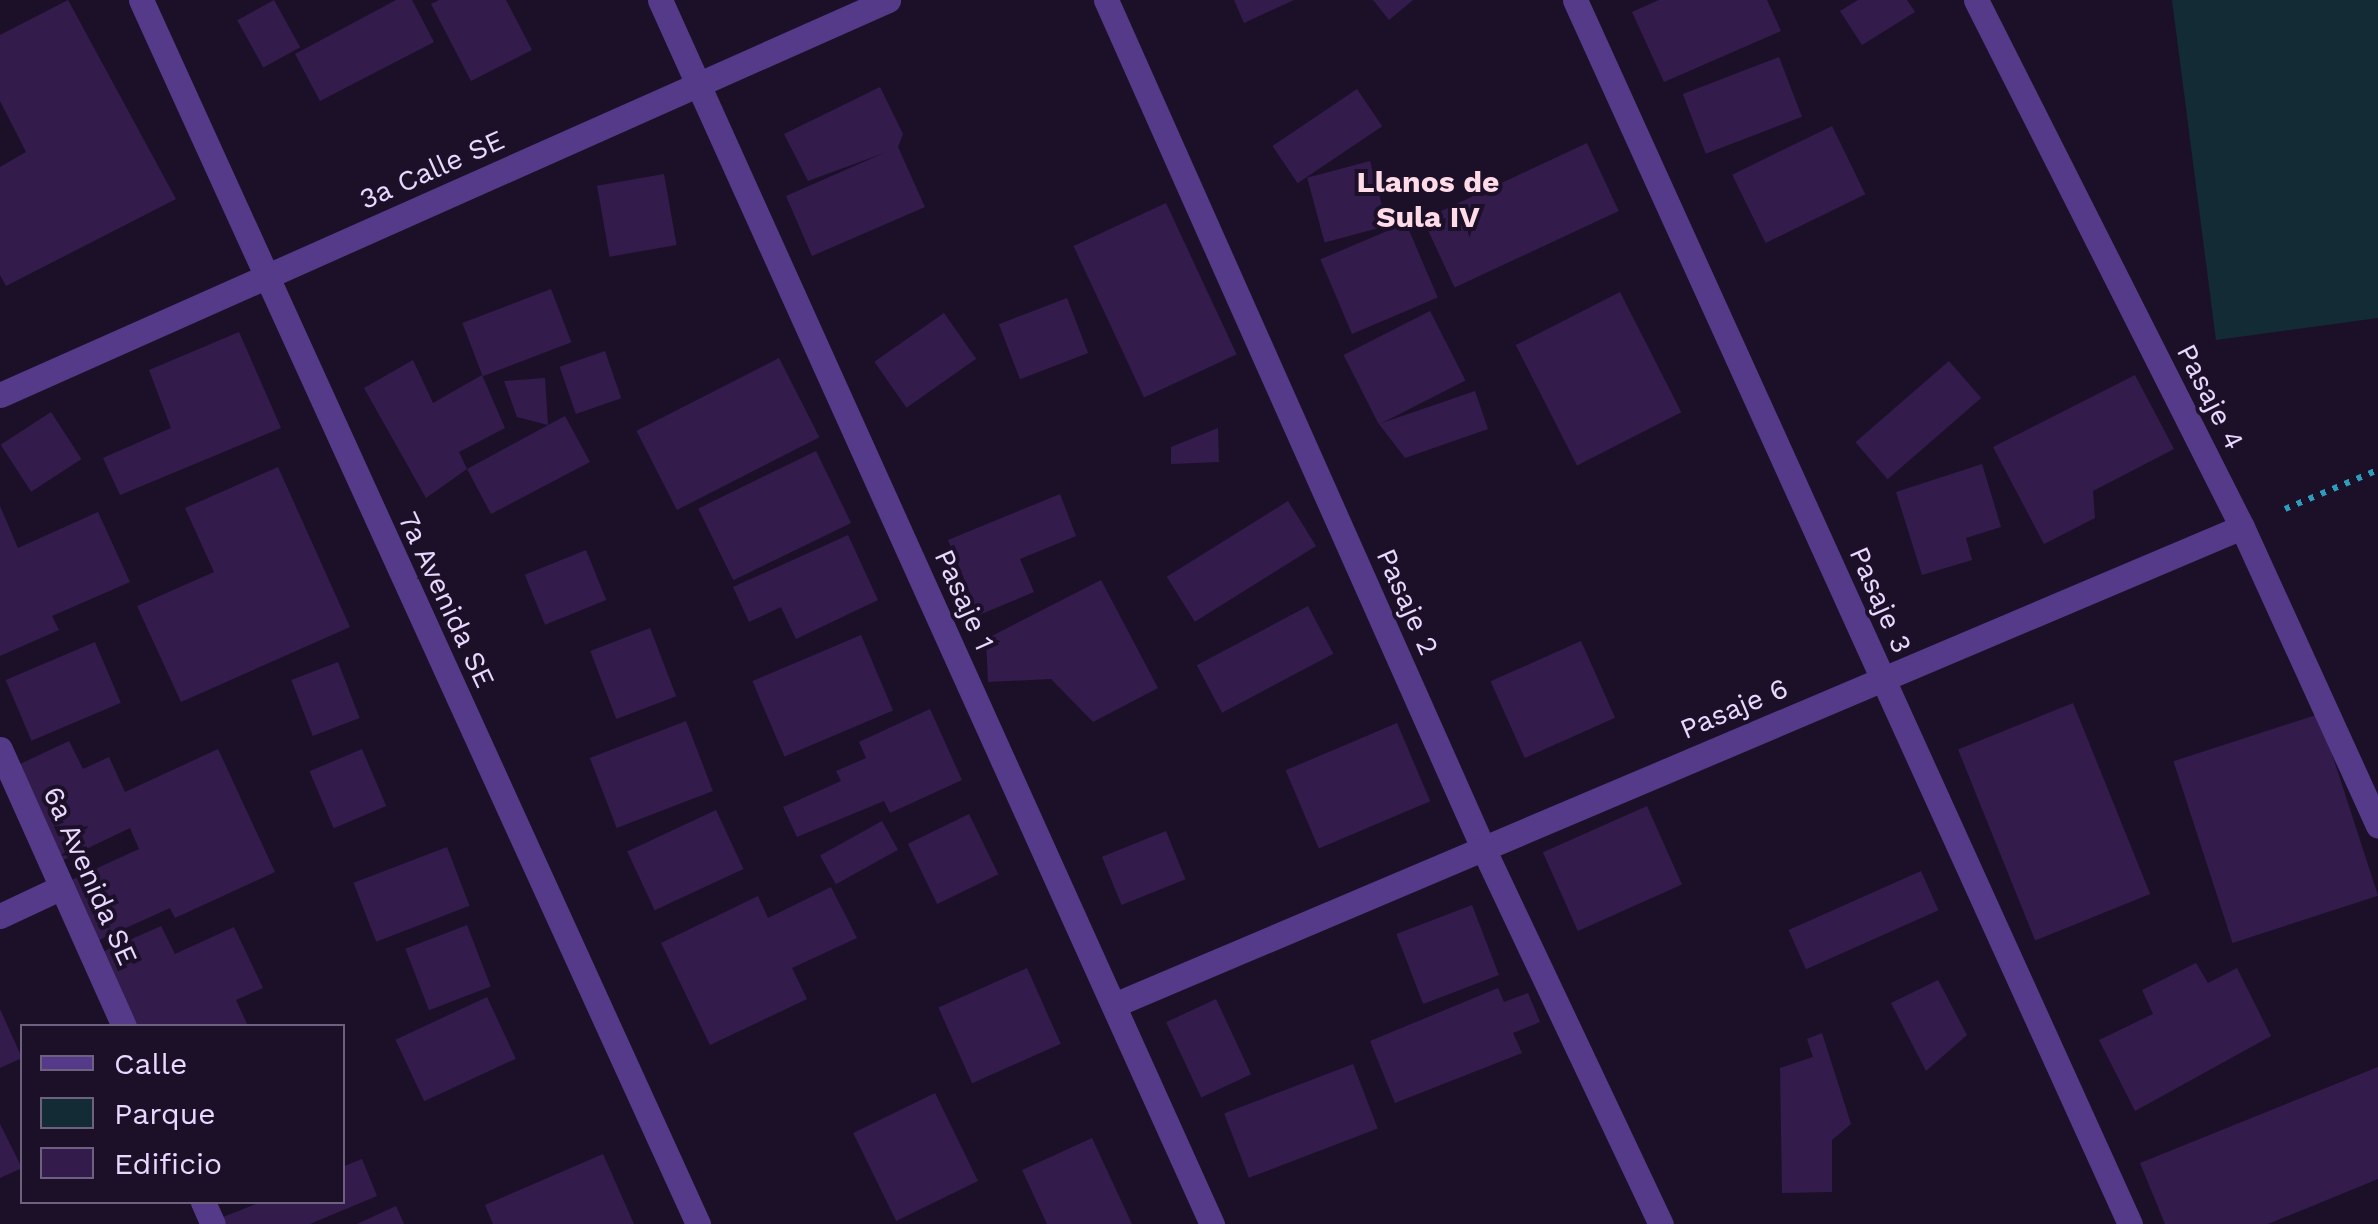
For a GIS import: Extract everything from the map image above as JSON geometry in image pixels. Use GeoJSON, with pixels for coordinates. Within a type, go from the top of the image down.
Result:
{"type":"FeatureCollection","features":[{"type":"Feature","properties":{"kind":"street","name":"7a Avenida SE"},"geometry":{"type":"LineString","coordinates":[[141,0],[698,1224]]}},
{"type":"Feature","properties":{"kind":"street","name":"Pasaje 1"},"geometry":{"type":"LineString","coordinates":[[660,0],[1212,1224]]}},
{"type":"Feature","properties":{"kind":"street","name":"3a Calle SE"},"geometry":{"type":"LineString","coordinates":[[0,394],[888,0]]}},
{"type":"Feature","properties":{"kind":"street","name":"Pasaje 2"},"geometry":{"type":"LineString","coordinates":[[1106,0],[1484,848],[1662,1224]]}},
{"type":"Feature","properties":{"kind":"street","name":"Pasaje 3"},"geometry":{"type":"LineString","coordinates":[[1574,0],[2130,1224]]}},
{"type":"Feature","properties":{"kind":"street","name":"Pasaje 4"},"geometry":{"type":"LineString","coordinates":[[1976,0],[2242,527],[2378,826]]}},
{"type":"Feature","properties":{"kind":"street","name":"Pasaje 6"},"geometry":{"type":"LineString","coordinates":[[1114,1004],[2242,527]]}},
{"type":"Feature","properties":{"kind":"street","name":"6a Avenida SE"},"geometry":{"type":"LineString","coordinates":[[0,749],[123,1024]]}},
{"type":"Feature","properties":{"kind":"street"},"geometry":{"type":"LineString","coordinates":[[0,916],[62,887]]}},
{"type":"Feature","properties":{"kind":"path"},"geometry":{"type":"LineString","coordinates":[[2242,527],[2378,470]]}},
{"type":"Feature","properties":{"kind":"green space"},"geometry":{"type":"Polygon","coordinates":[[[2172,0],[2378,0],[2378,318],[2216,340],[2172,0]]]}},
{"type":"Feature","properties":{"kind":"building"},"geometry":{"type":"Polygon","coordinates":[[[68,0],[176,199],[6,286],[0,275],[0,167],[26,152],[0,101],[0,35],[68,0]]]}},
{"type":"Feature","properties":{"kind":"building"},"geometry":{"type":"Polygon","coordinates":[[[274,0],[300,47],[263,68],[237,20],[274,0]]]}},
{"type":"Feature","properties":{"kind":"building"},"geometry":{"type":"Polygon","coordinates":[[[396,0],[412,0],[434,42],[320,101],[295,54],[396,0]]]}},
{"type":"Feature","properties":{"kind":"building"},"geometry":{"type":"Polygon","coordinates":[[[439,0],[506,0],[532,50],[471,81],[431,4],[439,0]]]}},
{"type":"Feature","properties":{"kind":"building"},"geometry":{"type":"Polygon","coordinates":[[[1234,0],[1294,0],[1244,23],[1234,0]]]}},
{"type":"Feature","properties":{"kind":"building"},"geometry":{"type":"Polygon","coordinates":[[[1373,0],[1413,0],[1389,20],[1373,0]]]}},
{"type":"Feature","properties":{"kind":"building"},"geometry":{"type":"Polygon","coordinates":[[[1659,0],[1767,0],[1781,31],[1664,82],[1632,12],[1659,0]]]}},
{"type":"Feature","properties":{"kind":"building"},"geometry":{"type":"Polygon","coordinates":[[[1858,0],[1907,0],[1915,12],[1862,45],[1840,11],[1858,0]]]}},
{"type":"Feature","properties":{"kind":"building"},"geometry":{"type":"Polygon","coordinates":[[[1779,57],[1802,117],[1706,154],[1683,94],[1779,57]]]}},
{"type":"Feature","properties":{"kind":"building"},"geometry":{"type":"Polygon","coordinates":[[[880,87],[903,134],[898,147],[925,207],[812,256],[786,196],[884,153],[808,181],[784,134],[880,87]]]}},
{"type":"Feature","properties":{"kind":"building"},"geometry":{"type":"Polygon","coordinates":[[[1357,89],[1382,126],[1298,183],[1272,146],[1357,89]]]}},
{"type":"Feature","properties":{"kind":"building"},"geometry":{"type":"Polygon","coordinates":[[[1832,126],[1865,194],[1766,243],[1732,175],[1832,126]]]}},
{"type":"Feature","properties":{"kind":"building"},"geometry":{"type":"Polygon","coordinates":[[[1587,143],[1619,211],[1455,287],[1423,219],[1587,143]]]}},
{"type":"Feature","properties":{"kind":"building"},"geometry":{"type":"Polygon","coordinates":[[[1370,161],[1387,226],[1325,243],[1307,178],[1370,161]]]}},
{"type":"Feature","properties":{"kind":"building"},"geometry":{"type":"Polygon","coordinates":[[[664,174],[677,245],[610,257],[597,186],[664,174]]]}},
{"type":"Feature","properties":{"kind":"building"},"geometry":{"type":"Polygon","coordinates":[[[1166,203],[1237,354],[1144,397],[1074,246],[1166,203]]]}},
{"type":"Feature","properties":{"kind":"building"},"geometry":{"type":"Polygon","coordinates":[[[1406,223],[1438,298],[1352,334],[1320,259],[1406,223]]]}},
{"type":"Feature","properties":{"kind":"building"},"geometry":{"type":"Polygon","coordinates":[[[551,289],[571,342],[483,376],[462,323],[551,289]]]}},
{"type":"Feature","properties":{"kind":"building"},"geometry":{"type":"Polygon","coordinates":[[[1620,292],[1681,412],[1577,465],[1516,345],[1620,292]]]}},
{"type":"Feature","properties":{"kind":"building"},"geometry":{"type":"Polygon","coordinates":[[[1067,298],[1088,353],[1020,379],[999,324],[1067,298]]]}},
{"type":"Feature","properties":{"kind":"building"},"geometry":{"type":"Polygon","coordinates":[[[1430,311],[1465,380],[1379,425],[1344,355],[1430,311]]]}},
{"type":"Feature","properties":{"kind":"building"},"geometry":{"type":"Polygon","coordinates":[[[944,313],[976,359],[906,408],[874,362],[944,313]]]}},
{"type":"Feature","properties":{"kind":"building"},"geometry":{"type":"Polygon","coordinates":[[[239,332],[281,428],[120,495],[103,458],[171,428],[149,370],[239,332]]]}},
{"type":"Feature","properties":{"kind":"building"},"geometry":{"type":"Polygon","coordinates":[[[605,351],[621,398],[576,414],[560,367],[605,351]]]}},
{"type":"Feature","properties":{"kind":"building"},"geometry":{"type":"Polygon","coordinates":[[[779,358],[819,437],[677,510],[636,431],[779,358]]]}},
{"type":"Feature","properties":{"kind":"building"},"geometry":{"type":"Polygon","coordinates":[[[413,360],[433,403],[482,375],[505,428],[459,452],[467,469],[426,498],[364,388],[413,360]]]}},
{"type":"Feature","properties":{"kind":"building"},"geometry":{"type":"Polygon","coordinates":[[[1949,361],[1981,398],[1888,479],[1855,442],[1949,361]]]}},
{"type":"Feature","properties":{"kind":"building"},"geometry":{"type":"Polygon","coordinates":[[[2135,375],[2174,449],[2093,491],[2095,518],[2044,544],[1993,447],[2135,375]]]}},
{"type":"Feature","properties":{"kind":"building"},"geometry":{"type":"Polygon","coordinates":[[[545,378],[548,425],[517,417],[504,381],[545,378]]]}},
{"type":"Feature","properties":{"kind":"building"},"geometry":{"type":"Polygon","coordinates":[[[1475,391],[1488,429],[1405,458],[1379,424],[1475,391]]]}},
{"type":"Feature","properties":{"kind":"building"},"geometry":{"type":"Polygon","coordinates":[[[51,412],[81,459],[31,492],[1,445],[51,412]]]}},
{"type":"Feature","properties":{"kind":"building"},"geometry":{"type":"Polygon","coordinates":[[[565,416],[590,462],[491,514],[467,469],[565,416]]]}},
{"type":"Feature","properties":{"kind":"building"},"geometry":{"type":"Polygon","coordinates":[[[1218,428],[1219,462],[1171,464],[1171,447],[1218,428]]]}},
{"type":"Feature","properties":{"kind":"building"},"geometry":{"type":"Polygon","coordinates":[[[816,451],[851,523],[733,580],[698,508],[816,451]]]}},
{"type":"Feature","properties":{"kind":"building"},"geometry":{"type":"Polygon","coordinates":[[[1982,464],[2001,527],[1966,538],[1972,560],[1922,575],[1896,492],[1982,464]]]}},
{"type":"Feature","properties":{"kind":"building"},"geometry":{"type":"Polygon","coordinates":[[[278,467],[350,627],[181,702],[137,606],[214,572],[185,508],[278,467]]]}},
{"type":"Feature","properties":{"kind":"building"},"geometry":{"type":"Polygon","coordinates":[[[1060,494],[1076,536],[1020,559],[1034,592],[979,615],[948,540],[1060,494]]]}},
{"type":"Feature","properties":{"kind":"building"},"geometry":{"type":"Polygon","coordinates":[[[1288,501],[1316,546],[1195,622],[1167,577],[1288,501]]]}},
{"type":"Feature","properties":{"kind":"building"},"geometry":{"type":"Polygon","coordinates":[[[0,506],[18,548],[98,512],[130,582],[52,616],[59,630],[0,656],[0,506]]]}},
{"type":"Feature","properties":{"kind":"building"},"geometry":{"type":"Polygon","coordinates":[[[848,535],[878,600],[796,639],[781,607],[749,622],[733,587],[848,535]]]}},
{"type":"Feature","properties":{"kind":"building"},"geometry":{"type":"Polygon","coordinates":[[[586,550],[606,600],[545,625],[525,575],[586,550]]]}},
{"type":"Feature","properties":{"kind":"building"},"geometry":{"type":"Polygon","coordinates":[[[1101,580],[1158,688],[1093,722],[1051,679],[988,682],[986,639],[1101,580]]]}},
{"type":"Feature","properties":{"kind":"building"},"geometry":{"type":"Polygon","coordinates":[[[1308,606],[1333,654],[1222,713],[1197,665],[1308,606]]]}},
{"type":"Feature","properties":{"kind":"building"},"geometry":{"type":"Polygon","coordinates":[[[650,628],[676,696],[616,719],[590,651],[650,628]]]}},
{"type":"Feature","properties":{"kind":"building"},"geometry":{"type":"Polygon","coordinates":[[[861,635],[893,710],[784,757],[752,681],[861,635]]]}},
{"type":"Feature","properties":{"kind":"building"},"geometry":{"type":"Polygon","coordinates":[[[1581,641],[1615,718],[1525,758],[1491,681],[1581,641]]]}},
{"type":"Feature","properties":{"kind":"building"},"geometry":{"type":"Polygon","coordinates":[[[95,642],[121,703],[31,741],[6,680],[95,642]]]}},
{"type":"Feature","properties":{"kind":"building"},"geometry":{"type":"Polygon","coordinates":[[[338,662],[360,718],[313,736],[291,680],[338,662]]]}},
{"type":"Feature","properties":{"kind":"building"},"geometry":{"type":"Polygon","coordinates":[[[2073,703],[2150,894],[2035,940],[1958,749],[2073,703]]]}},
{"type":"Feature","properties":{"kind":"building"},"geometry":{"type":"Polygon","coordinates":[[[930,709],[962,780],[890,813],[884,801],[797,837],[783,807],[841,781],[836,771],[866,758],[859,742],[930,709]]]}},
{"type":"Feature","properties":{"kind":"building"},"geometry":{"type":"Polygon","coordinates":[[[2319,714],[2378,896],[2233,943],[2173,761],[2319,714]]]}},
{"type":"Feature","properties":{"kind":"building"},"geometry":{"type":"Polygon","coordinates":[[[686,721],[713,791],[617,828],[590,758],[686,721]]]}},
{"type":"Feature","properties":{"kind":"building"},"geometry":{"type":"Polygon","coordinates":[[[1397,723],[1430,801],[1319,849],[1286,770],[1397,723]]]}},
{"type":"Feature","properties":{"kind":"building"},"geometry":{"type":"Polygon","coordinates":[[[69,741],[83,769],[109,757],[125,792],[218,749],[275,872],[175,918],[170,908],[97,941],[69,881],[139,849],[130,828],[63,860],[18,765],[69,741]]]}},
{"type":"Feature","properties":{"kind":"building"},"geometry":{"type":"Polygon","coordinates":[[[362,749],[386,806],[334,828],[310,771],[362,749]]]}},
{"type":"Feature","properties":{"kind":"building"},"geometry":{"type":"Polygon","coordinates":[[[1647,806],[1682,885],[1578,931],[1543,852],[1647,806]]]}},
{"type":"Feature","properties":{"kind":"building"},"geometry":{"type":"Polygon","coordinates":[[[716,810],[743,869],[655,910],[627,851],[716,810]]]}},
{"type":"Feature","properties":{"kind":"building"},"geometry":{"type":"Polygon","coordinates":[[[969,814],[998,874],[937,904],[908,844],[969,814]]]}},
{"type":"Feature","properties":{"kind":"building"},"geometry":{"type":"Polygon","coordinates":[[[882,821],[898,850],[836,884],[820,855],[882,821]]]}},
{"type":"Feature","properties":{"kind":"building"},"geometry":{"type":"Polygon","coordinates":[[[1166,831],[1185,879],[1122,905],[1102,857],[1166,831]]]}},
{"type":"Feature","properties":{"kind":"building"},"geometry":{"type":"Polygon","coordinates":[[[447,847],[470,906],[376,942],[354,883],[447,847]]]}},
{"type":"Feature","properties":{"kind":"building"},"geometry":{"type":"Polygon","coordinates":[[[1921,871],[1938,910],[1806,969],[1789,930],[1921,871]]]}},
{"type":"Feature","properties":{"kind":"building"},"geometry":{"type":"Polygon","coordinates":[[[831,887],[857,938],[792,968],[807,999],[710,1045],[661,943],[758,896],[768,918],[831,887]]]}},
{"type":"Feature","properties":{"kind":"building"},"geometry":{"type":"Polygon","coordinates":[[[1472,905],[1499,975],[1423,1004],[1396,934],[1472,905]]]}},
{"type":"Feature","properties":{"kind":"building"},"geometry":{"type":"Polygon","coordinates":[[[467,925],[491,987],[429,1010],[405,949],[467,925]]]}},
{"type":"Feature","properties":{"kind":"building"},"geometry":{"type":"Polygon","coordinates":[[[161,926],[175,954],[234,927],[263,988],[236,1000],[247,1024],[131,1024],[98,954],[161,926]]]}},
{"type":"Feature","properties":{"kind":"building"},"geometry":{"type":"Polygon","coordinates":[[[2196,963],[2208,983],[2237,968],[2271,1036],[2135,1111],[2099,1040],[2153,1014],[2142,990],[2196,963]]]}},
{"type":"Feature","properties":{"kind":"building"},"geometry":{"type":"Polygon","coordinates":[[[1027,968],[1061,1044],[972,1083],[938,1007],[1027,968]]]}},
{"type":"Feature","properties":{"kind":"building"},"geometry":{"type":"Polygon","coordinates":[[[1938,980],[1967,1035],[1926,1071],[1891,1003],[1938,980]]]}},
{"type":"Feature","properties":{"kind":"building"},"geometry":{"type":"Polygon","coordinates":[[[1498,988],[1504,1002],[1528,993],[1540,1022],[1513,1033],[1522,1053],[1395,1103],[1370,1041],[1498,988]]]}},
{"type":"Feature","properties":{"kind":"building"},"geometry":{"type":"Polygon","coordinates":[[[487,997],[516,1059],[424,1101],[395,1040],[487,997]]]}},
{"type":"Feature","properties":{"kind":"building"},"geometry":{"type":"Polygon","coordinates":[[[1216,999],[1251,1074],[1201,1097],[1166,1022],[1216,999]]]}},
{"type":"Feature","properties":{"kind":"building"},"geometry":{"type":"Polygon","coordinates":[[[0,1009],[20,1059],[0,1068],[0,1009]]]}},
{"type":"Feature","properties":{"kind":"building"},"geometry":{"type":"Polygon","coordinates":[[[1822,1033],[1851,1124],[1832,1140],[1832,1192],[1782,1193],[1780,1068],[1813,1057],[1807,1039],[1822,1033]]]}},
{"type":"Feature","properties":{"kind":"building"},"geometry":{"type":"Polygon","coordinates":[[[1353,1064],[1378,1128],[1249,1178],[1224,1113],[1353,1064]]]}},
{"type":"Feature","properties":{"kind":"building"},"geometry":{"type":"Polygon","coordinates":[[[2378,1067],[2378,1179],[2268,1224],[2165,1224],[2140,1163],[2378,1067]]]}},
{"type":"Feature","properties":{"kind":"building"},"geometry":{"type":"Polygon","coordinates":[[[935,1093],[978,1181],[896,1221],[853,1133],[935,1093]]]}},
{"type":"Feature","properties":{"kind":"building"},"geometry":{"type":"Polygon","coordinates":[[[0,1124],[20,1169],[0,1178],[0,1124]]]}},
{"type":"Feature","properties":{"kind":"building"},"geometry":{"type":"Polygon","coordinates":[[[1092,1138],[1132,1224],[1047,1224],[1022,1170],[1092,1138]]]}},
{"type":"Feature","properties":{"kind":"building"},"geometry":{"type":"Polygon","coordinates":[[[603,1154],[634,1224],[493,1224],[485,1205],[603,1154]]]}},
{"type":"Feature","properties":{"kind":"building"},"geometry":{"type":"Polygon","coordinates":[[[362,1159],[377,1196],[310,1224],[226,1224],[223,1217],[256,1204],[345,1204],[345,1166],[362,1159]]]}},
{"type":"Feature","properties":{"kind":"building"},"geometry":{"type":"Polygon","coordinates":[[[396,1206],[404,1224],[357,1224],[396,1206]]]}},
{"type":"Feature","properties":{"kind":"district","name":"Llanos de Sula IV"},"geometry":{"type":"Point","coordinates":[1428,199]}}]}
